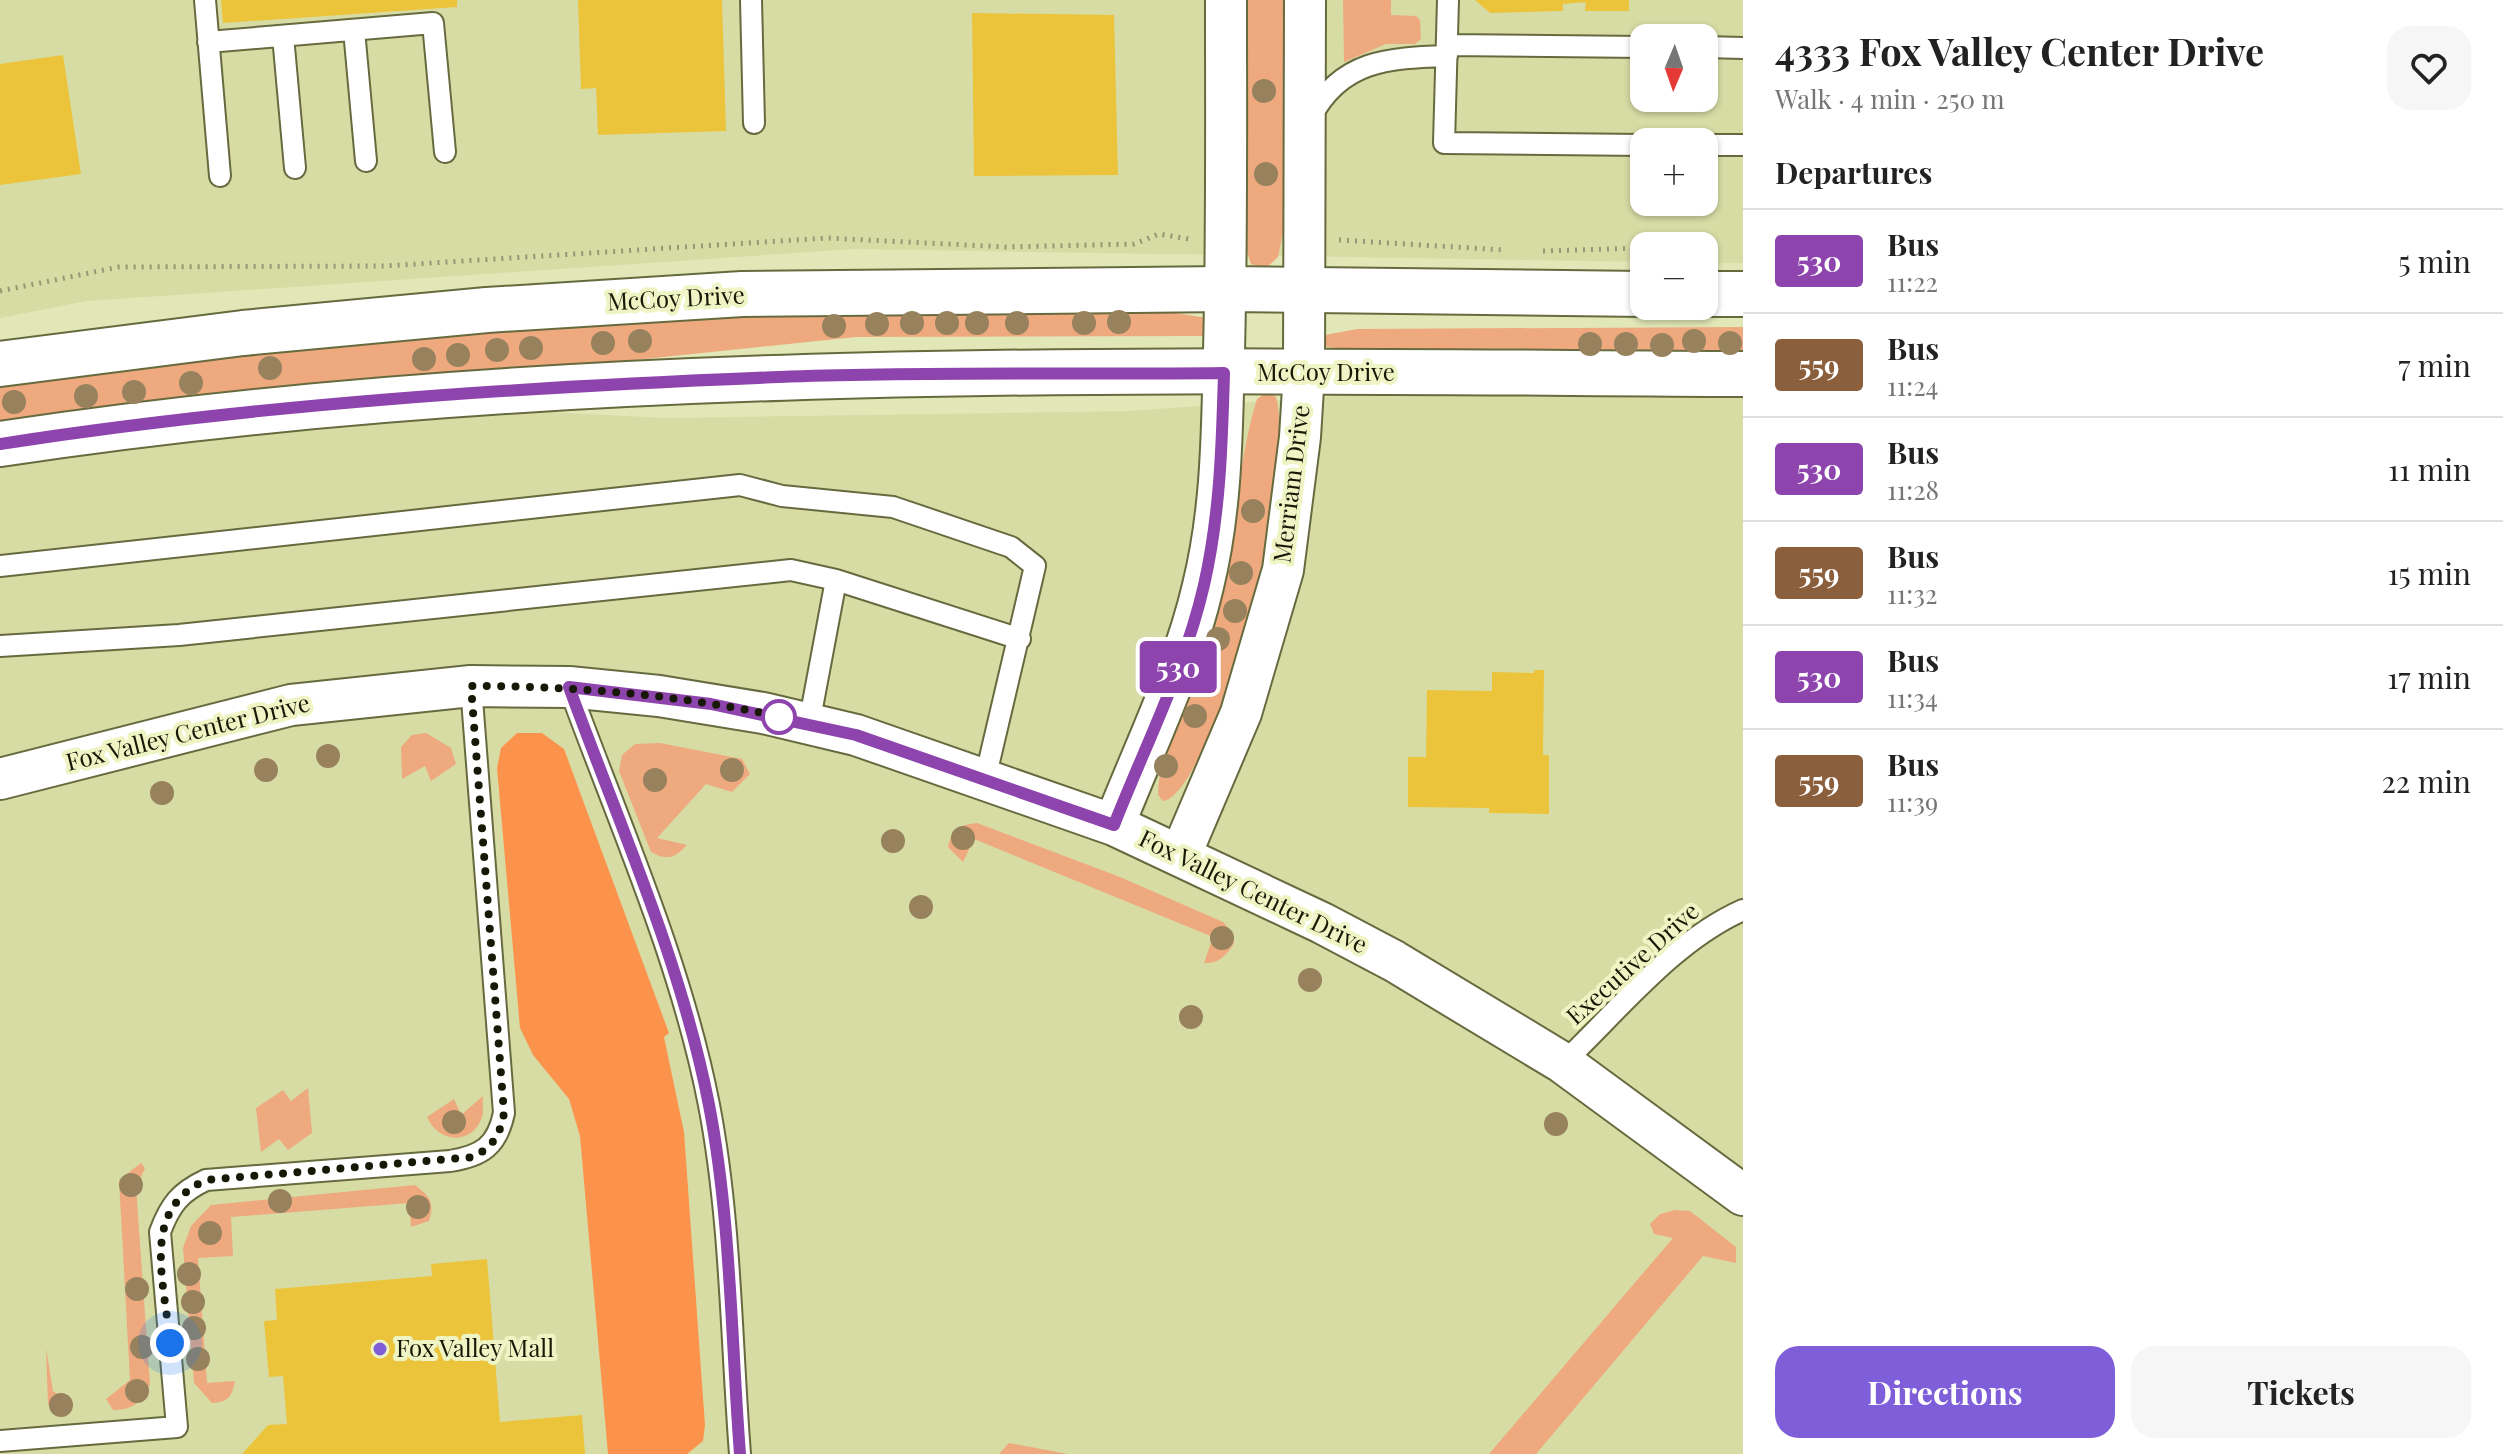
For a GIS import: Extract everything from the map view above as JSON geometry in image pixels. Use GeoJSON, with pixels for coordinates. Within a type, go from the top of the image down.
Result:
{"type":"FeatureCollection","features":[{"type":"Feature","properties":{"kind":"street"},"geometry":{"type":"LineString","coordinates":[[1114,825],[1173,680],[1203,589],[1222,469],[1226,289],[1226,0]]}},
{"type":"Feature","properties":{"kind":"street","name":"Merriam Drive"},"geometry":{"type":"LineString","coordinates":[[1181,854],[1241,713],[1275,605],[1300,437],[1307,291],[1305,0]]}},
{"type":"Feature","properties":{"kind":"street","name":"McCoy Drive"},"geometry":{"type":"LineString","coordinates":[[0,364],[243,333],[487,310],[742,294],[1226,289],[1630,294]]}},
{"type":"Feature","properties":{"kind":"street"},"geometry":{"type":"LineString","coordinates":[[1718,294],[1743,294]]}},
{"type":"Feature","properties":{"kind":"street","name":"McCoy Drive"},"geometry":{"type":"LineString","coordinates":[[0,444],[252,411],[458,395],[781,377],[1304,372],[1743,374]]}},
{"type":"Feature","properties":{"kind":"street","name":"Fox Valley Center Drive"},"geometry":{"type":"LineString","coordinates":[[0,779],[291,705],[471,686],[569,687],[659,696],[856,735],[1114,825],[1181,854],[1394,961],[1563,1063],[1743,1195]]}},
{"type":"Feature","properties":{"kind":"lane"},"geometry":{"type":"LineString","coordinates":[[205,0],[220,176]]}},
{"type":"Feature","properties":{"kind":"lane"},"geometry":{"type":"LineString","coordinates":[[751,0],[754,123]]}},
{"type":"Feature","properties":{"kind":"lane"},"geometry":{"type":"LineString","coordinates":[[1448,0],[1444,143],[1630,145]]}},
{"type":"Feature","properties":{"kind":"lane"},"geometry":{"type":"LineString","coordinates":[[208,42],[433,23],[445,152]]}},
{"type":"Feature","properties":{"kind":"lane"},"geometry":{"type":"LineString","coordinates":[[354,30],[366,161]]}},
{"type":"Feature","properties":{"kind":"lane"},"geometry":{"type":"LineString","coordinates":[[283,36],[295,168]]}},
{"type":"Feature","properties":{"kind":"lane"},"geometry":{"type":"LineString","coordinates":[[1305,127],[1321,98],[1344,77],[1379,60],[1447,50],[1630,47]]}},
{"type":"Feature","properties":{"kind":"lane"},"geometry":{"type":"LineString","coordinates":[[1718,47],[1743,48]]}},
{"type":"Feature","properties":{"kind":"lane"},"geometry":{"type":"LineString","coordinates":[[1718,145],[1743,145]]}},
{"type":"Feature","properties":{"kind":"lane"},"geometry":{"type":"LineString","coordinates":[[0,566],[740,485],[782,496],[893,507],[1011,547],[1035,566],[985,779]]}},
{"type":"Feature","properties":{"kind":"lane"},"geometry":{"type":"LineString","coordinates":[[0,646],[179,635],[791,570],[836,580],[1020,639]]}},
{"type":"Feature","properties":{"kind":"lane"},"geometry":{"type":"LineString","coordinates":[[809,724],[836,580]]}},
{"type":"Feature","properties":{"kind":"lane"},"geometry":{"type":"LineString","coordinates":[[0,1441],[177,1427],[160,1232],[168,1210],[185,1190],[206,1180],[450,1161],[474,1157],[491,1147],[500,1131],[504,1113],[471,686]]}},
{"type":"Feature","properties":{"kind":"lane"},"geometry":{"type":"LineString","coordinates":[[569,687],[684,1001],[709,1106],[722,1201],[740,1454]]}},
{"type":"Feature","properties":{"kind":"lane","name":"Executive Drive"},"geometry":{"type":"LineString","coordinates":[[1563,1063],[1673,957],[1719,921],[1743,910]]}},
{"type":"Feature","properties":{"kind":"path"},"geometry":{"type":"LineString","coordinates":[[0,291],[119,267],[384,266],[827,238],[1006,247],[1134,244],[1159,234],[1191,239]]}},
{"type":"Feature","properties":{"kind":"path"},"geometry":{"type":"LineString","coordinates":[[1339,240],[1521,251]]}},
{"type":"Feature","properties":{"kind":"path"},"geometry":{"type":"LineString","coordinates":[[1536,251],[1630,248]]}},
{"type":"Feature","properties":{"kind":"shaded area"},"geometry":{"type":"Polygon","coordinates":[[[0,0],[1743,0],[1743,263],[1718,263],[1718,232],[1630,232],[1630,262],[855,249],[87,301],[0,318],[0,0]]]}},
{"type":"Feature","properties":{"kind":"shaded area"},"geometry":{"type":"Polygon","coordinates":[[[1248,0],[1286,0],[1284,228],[1278,257],[1265,269],[1251,264],[1247,252],[1248,0]]]}},
{"type":"Feature","properties":{"kind":"shaded area"},"geometry":{"type":"Polygon","coordinates":[[[1343,0],[1391,0],[1391,15],[1416,16],[1420,20],[1421,39],[1415,44],[1386,44],[1344,62],[1343,0]]]}},
{"type":"Feature","properties":{"kind":"shaded area"},"geometry":{"type":"Polygon","coordinates":[[[855,311],[1163,311],[1213,319],[1205,336],[856,337],[0,426],[0,383],[106,368],[426,336],[855,311]]]}},
{"type":"Feature","properties":{"kind":"shaded area"},"geometry":{"type":"Polygon","coordinates":[[[1743,327],[1743,356],[1356,352],[1323,346],[1325,335],[1357,329],[1743,327]]]}},
{"type":"Feature","properties":{"kind":"shaded area"},"geometry":{"type":"Polygon","coordinates":[[[1267,392],[1276,397],[1280,434],[1274,505],[1264,566],[1238,656],[1209,735],[1178,791],[1163,801],[1158,795],[1166,744],[1214,623],[1231,548],[1250,423],[1257,399],[1267,392]]]}},
{"type":"Feature","properties":{"kind":"shaded area","name":"Fox Valley Mall"},"geometry":{"type":"Polygon","coordinates":[[[1378,393],[1743,395],[1743,1454],[0,1454],[0,464],[220,437],[410,419],[547,412],[665,418],[1130,411],[1378,393]]]}},
{"type":"Feature","properties":{"kind":"shaded area"},"geometry":{"type":"Polygon","coordinates":[[[426,733],[451,748],[456,764],[431,781],[425,766],[402,779],[401,747],[412,735],[426,733]]]}},
{"type":"Feature","properties":{"kind":"shaded area"},"geometry":{"type":"Polygon","coordinates":[[[517,733],[542,733],[564,749],[669,1033],[664,1037],[684,1132],[705,1425],[703,1441],[687,1454],[608,1454],[580,1136],[569,1099],[533,1055],[520,1028],[497,768],[501,748],[517,733]]]}},
{"type":"Feature","properties":{"kind":"shaded area"},"geometry":{"type":"Polygon","coordinates":[[[660,743],[742,759],[750,774],[732,792],[706,784],[657,838],[687,845],[679,853],[666,857],[651,852],[619,771],[622,755],[635,744],[660,743]]]}},
{"type":"Feature","properties":{"kind":"shaded area"},"geometry":{"type":"Polygon","coordinates":[[[977,823],[1120,877],[1223,922],[1231,931],[1234,943],[1222,958],[1204,963],[1213,937],[974,839],[963,862],[948,847],[950,841],[957,829],[977,823]]]}},
{"type":"Feature","properties":{"kind":"shaded area"},"geometry":{"type":"Polygon","coordinates":[[[308,1088],[312,1133],[288,1150],[279,1139],[261,1152],[256,1108],[283,1090],[291,1101],[308,1088]]]}},
{"type":"Feature","properties":{"kind":"shaded area"},"geometry":{"type":"Polygon","coordinates":[[[483,1096],[483,1112],[478,1126],[464,1136],[456,1138],[439,1132],[427,1117],[454,1099],[461,1115],[483,1096]]]}},
{"type":"Feature","properties":{"kind":"shaded area"},"geometry":{"type":"Polygon","coordinates":[[[141,1163],[145,1168],[136,1188],[150,1384],[136,1404],[113,1410],[106,1399],[130,1380],[119,1180],[141,1163]]]}},
{"type":"Feature","properties":{"kind":"shaded area"},"geometry":{"type":"Polygon","coordinates":[[[415,1185],[428,1196],[431,1209],[429,1221],[411,1227],[409,1203],[231,1217],[233,1256],[198,1258],[207,1383],[235,1381],[228,1398],[212,1403],[194,1383],[183,1248],[191,1226],[211,1205],[415,1185]]]}},
{"type":"Feature","properties":{"kind":"shaded area"},"geometry":{"type":"Polygon","coordinates":[[[1675,1210],[1690,1211],[1736,1247],[1736,1263],[1703,1256],[1536,1454],[1489,1454],[1673,1238],[1654,1234],[1650,1224],[1660,1214],[1675,1210]]]}},
{"type":"Feature","properties":{"kind":"shaded area"},"geometry":{"type":"Polygon","coordinates":[[[46,1348],[53,1391],[70,1402],[62,1413],[48,1404],[46,1348]]]}},
{"type":"Feature","properties":{"kind":"shaded area"},"geometry":{"type":"Polygon","coordinates":[[[1009,1443],[1068,1454],[999,1454],[1009,1443]]]}},
{"type":"Feature","properties":{"kind":"building"},"geometry":{"type":"Polygon","coordinates":[[[221,0],[457,0],[457,7],[223,23],[221,0]]]}},
{"type":"Feature","properties":{"kind":"building"},"geometry":{"type":"Polygon","coordinates":[[[578,0],[722,0],[726,131],[598,135],[596,88],[581,89],[578,0]]]}},
{"type":"Feature","properties":{"kind":"building"},"geometry":{"type":"Polygon","coordinates":[[[1475,0],[1586,2],[1563,4],[1563,11],[1490,13],[1475,0]]]}},
{"type":"Feature","properties":{"kind":"building"},"geometry":{"type":"Polygon","coordinates":[[[1586,0],[1629,0],[1629,11],[1585,11],[1586,0]]]}},
{"type":"Feature","properties":{"kind":"building"},"geometry":{"type":"Polygon","coordinates":[[[972,13],[1114,15],[1118,175],[974,176],[972,13]]]}},
{"type":"Feature","properties":{"kind":"building"},"geometry":{"type":"Polygon","coordinates":[[[63,55],[81,174],[0,185],[0,64],[63,55]]]}},
{"type":"Feature","properties":{"kind":"building"},"geometry":{"type":"Polygon","coordinates":[[[1534,670],[1544,670],[1543,755],[1549,755],[1549,814],[1489,813],[1489,808],[1408,807],[1408,757],[1426,757],[1427,690],[1492,691],[1492,672],[1534,673],[1534,670]]]}},
{"type":"Feature","properties":{"kind":"building","name":"Fox Valley Mall"},"geometry":{"type":"Polygon","coordinates":[[[487,1259],[500,1422],[582,1415],[585,1454],[242,1454],[268,1425],[287,1424],[283,1376],[269,1377],[264,1321],[277,1320],[275,1289],[432,1276],[431,1264],[487,1259]]]}},
{"type":"Feature","properties":{"kind":"bus line","name":"530"},"geometry":{"type":"LineString","coordinates":[[0,444],[252,411],[526,391],[781,377],[1224,373],[1222,469],[1203,589],[1173,680],[1114,825],[856,735],[711,704],[569,687],[684,1001],[709,1106],[722,1201],[740,1454]]}},
{"type":"Feature","properties":{"kind":"place","name":"Fox Valley Mall"},"geometry":{"type":"Point","coordinates":[380,1349]}},
{"type":"Feature","properties":{"kind":"route"},"geometry":{"type":"LineString","coordinates":[[170,1343],[160,1232],[168,1210],[185,1190],[206,1180],[474,1157],[491,1147],[500,1131],[504,1113],[471,686],[569,687],[659,696],[786,718],[779,717]]}}]}
